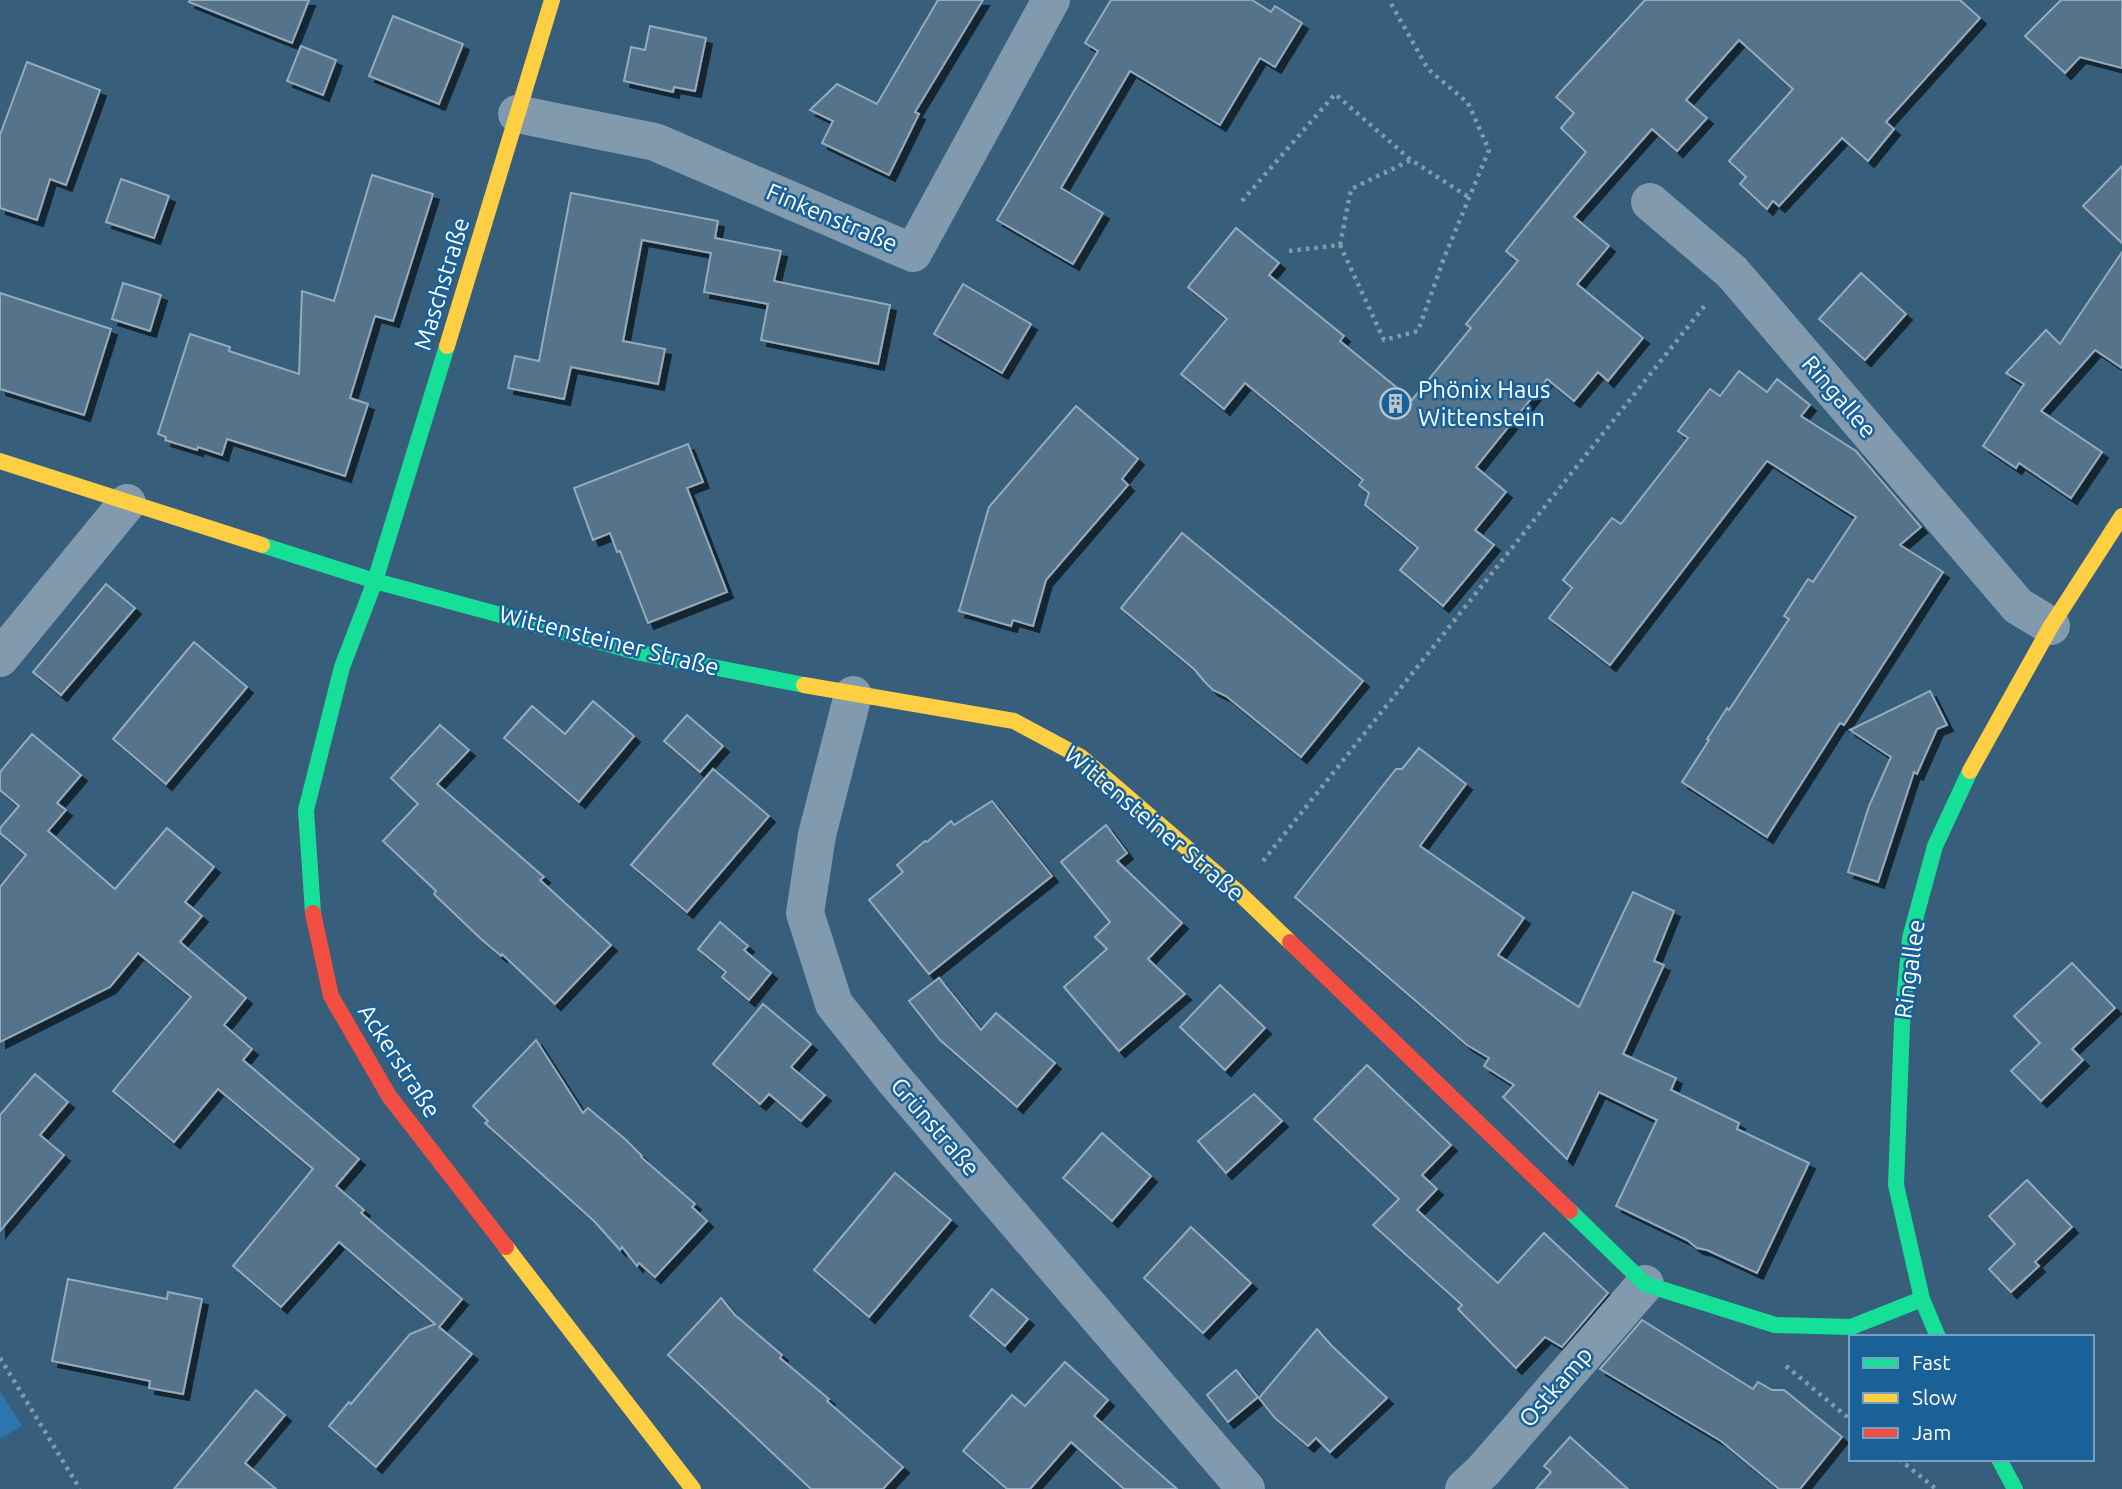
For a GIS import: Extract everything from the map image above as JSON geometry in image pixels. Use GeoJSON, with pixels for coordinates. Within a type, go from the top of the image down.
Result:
{"type":"FeatureCollection","features":[{"type":"Feature","properties":{"kind":"street","name":"Maschstraße"},"geometry":{"type":"LineString","coordinates":[[375,581],[552,0]]}},
{"type":"Feature","properties":{"kind":"street","name":"Finkenstraße"},"geometry":{"type":"LineString","coordinates":[[517,114],[655,142],[913,253],[1052,0]]}},
{"type":"Feature","properties":{"kind":"street","name":"Ringallee"},"geometry":{"type":"LineString","coordinates":[[1650,202],[1732,272],[2018,606],[2051,626]]}},
{"type":"Feature","properties":{"kind":"street","name":"Wittensteiner Straße"},"geometry":{"type":"LineString","coordinates":[[0,461],[375,581],[640,653],[853,695],[1014,721],[1081,757],[1238,892],[1645,1284],[1775,1325],[1851,1327],[1922,1299]]}},
{"type":"Feature","properties":{"kind":"street"},"geometry":{"type":"LineString","coordinates":[[0,658],[127,503]]}},
{"type":"Feature","properties":{"kind":"street","name":"Ringallee"},"geometry":{"type":"LineString","coordinates":[[1937,1335],[1922,1299],[1896,1185],[1902,1024],[1910,939],[1935,846],[1973,765],[2051,626],[2122,516]]}},
{"type":"Feature","properties":{"kind":"street","name":"Ackerstraße"},"geometry":{"type":"LineString","coordinates":[[375,581],[342,667],[306,810],[311,903],[331,996],[389,1096],[692,1489]]}},
{"type":"Feature","properties":{"kind":"street","name":"Grünstraße"},"geometry":{"type":"LineString","coordinates":[[853,695],[817,835],[805,913],[834,1004],[893,1078],[1246,1489]]}},
{"type":"Feature","properties":{"kind":"street","name":"Ostkamp"},"geometry":{"type":"LineString","coordinates":[[1464,1489],[1484,1470],[1645,1284]]}},
{"type":"Feature","properties":{"kind":"street"},"geometry":{"type":"LineString","coordinates":[[2000,1461],[2015,1489]]}},
{"type":"Feature","properties":{"kind":"path"},"geometry":{"type":"LineString","coordinates":[[1389,0],[1428,69],[1468,103],[1489,150],[1444,258],[1418,331],[1384,340],[1340,245],[1351,189],[1411,160]]}},
{"type":"Feature","properties":{"kind":"path"},"geometry":{"type":"LineString","coordinates":[[1242,201],[1335,94],[1411,160],[1470,198]]}},
{"type":"Feature","properties":{"kind":"path"},"geometry":{"type":"LineString","coordinates":[[1289,251],[1340,245]]}},
{"type":"Feature","properties":{"kind":"path"},"geometry":{"type":"LineString","coordinates":[[1238,892],[1732,272]]}},
{"type":"Feature","properties":{"kind":"path"},"geometry":{"type":"LineString","coordinates":[[0,1358],[3,1368],[80,1489]]}},
{"type":"Feature","properties":{"kind":"path"},"geometry":{"type":"LineString","coordinates":[[1901,1461],[1936,1489]]}},
{"type":"Feature","properties":{"kind":"shaded area"},"geometry":{"type":"Polygon","coordinates":[[[0,1391],[22,1426],[0,1439],[0,1391]]]}},
{"type":"Feature","properties":{"kind":"building"},"geometry":{"type":"Polygon","coordinates":[[[309,0],[292,43],[189,2],[309,0]]]}},
{"type":"Feature","properties":{"kind":"building"},"geometry":{"type":"Polygon","coordinates":[[[938,0],[983,0],[915,112],[919,114],[889,175],[822,143],[833,121],[810,110],[837,84],[877,104],[938,0]]]}},
{"type":"Feature","properties":{"kind":"building"},"geometry":{"type":"Polygon","coordinates":[[[1111,0],[1252,0],[1271,12],[1275,6],[1302,23],[1275,67],[1260,58],[1220,125],[1130,71],[1061,188],[1103,213],[1073,264],[997,220],[1098,51],[1085,43],[1111,0]]]}},
{"type":"Feature","properties":{"kind":"building"},"geometry":{"type":"Polygon","coordinates":[[[1645,0],[1960,0],[1980,18],[1886,122],[1894,129],[1868,161],[1842,138],[1779,206],[1773,201],[1767,209],[1740,184],[1746,177],[1729,161],[1793,89],[1739,40],[1686,100],[1707,118],[1677,151],[1652,129],[1574,217],[1609,246],[1577,284],[1643,338],[1608,381],[1598,372],[1574,401],[1547,379],[1476,467],[1506,492],[1475,530],[1494,545],[1443,606],[1400,570],[1418,548],[1365,505],[1369,493],[1359,485],[1363,480],[1245,383],[1224,409],[1181,374],[1227,319],[1188,287],[1236,228],[1279,263],[1269,275],[1344,336],[1340,341],[1412,400],[1471,328],[1466,324],[1518,261],[1506,251],[1586,152],[1561,128],[1574,113],[1556,97],[1645,0]]]}},
{"type":"Feature","properties":{"kind":"building"},"geometry":{"type":"Polygon","coordinates":[[[2061,0],[2122,0],[2122,68],[2080,57],[2065,73],[2025,36],[2061,0]]]}},
{"type":"Feature","properties":{"kind":"building"},"geometry":{"type":"Polygon","coordinates":[[[393,16],[463,44],[439,104],[369,76],[393,16]]]}},
{"type":"Feature","properties":{"kind":"building"},"geometry":{"type":"Polygon","coordinates":[[[650,26],[706,38],[695,91],[674,87],[673,92],[624,81],[631,47],[645,50],[650,26]]]}},
{"type":"Feature","properties":{"kind":"building"},"geometry":{"type":"Polygon","coordinates":[[[301,46],[336,60],[323,95],[287,81],[301,46]]]}},
{"type":"Feature","properties":{"kind":"building"},"geometry":{"type":"Polygon","coordinates":[[[27,62],[100,90],[66,185],[50,179],[37,220],[0,208],[0,135],[27,62]]]}},
{"type":"Feature","properties":{"kind":"building"},"geometry":{"type":"Polygon","coordinates":[[[2122,166],[2122,243],[2083,206],[2122,166]]]}},
{"type":"Feature","properties":{"kind":"building"},"geometry":{"type":"Polygon","coordinates":[[[372,175],[433,194],[393,321],[375,316],[350,398],[368,404],[345,476],[227,439],[222,455],[165,440],[166,437],[158,434],[190,334],[230,347],[229,351],[299,374],[302,291],[334,301],[372,175]]]}},
{"type":"Feature","properties":{"kind":"building"},"geometry":{"type":"Polygon","coordinates":[[[121,179],[169,196],[154,238],[106,222],[121,179]]]}},
{"type":"Feature","properties":{"kind":"building"},"geometry":{"type":"Polygon","coordinates":[[[571,193],[718,221],[715,238],[781,251],[774,281],[890,305],[878,364],[761,340],[768,304],[704,292],[711,253],[642,240],[623,341],[665,349],[658,384],[571,367],[564,399],[508,388],[515,356],[539,361],[571,193]]]}},
{"type":"Feature","properties":{"kind":"building"},"geometry":{"type":"Polygon","coordinates":[[[2122,252],[2122,368],[2095,350],[2041,411],[2102,452],[2071,498],[2019,463],[2016,468],[1983,446],[2024,384],[2006,373],[2046,330],[2060,344],[2122,252]]]}},
{"type":"Feature","properties":{"kind":"building"},"geometry":{"type":"Polygon","coordinates":[[[1861,273],[1906,314],[1865,360],[1819,319],[1861,273]]]}},
{"type":"Feature","properties":{"kind":"building"},"geometry":{"type":"Polygon","coordinates":[[[123,283],[161,295],[150,331],[112,319],[123,283]]]}},
{"type":"Feature","properties":{"kind":"building"},"geometry":{"type":"Polygon","coordinates":[[[963,284],[1031,324],[1002,373],[934,334],[963,284]]]}},
{"type":"Feature","properties":{"kind":"building"},"geometry":{"type":"Polygon","coordinates":[[[0,293],[111,329],[84,415],[0,389],[0,293]]]}},
{"type":"Feature","properties":{"kind":"building"},"geometry":{"type":"Polygon","coordinates":[[[1739,371],[1767,392],[1777,379],[1810,405],[1801,416],[1856,451],[1921,527],[1900,545],[1943,572],[1844,725],[1840,723],[1767,837],[1682,782],[1727,708],[1729,710],[1789,619],[1784,616],[1808,579],[1813,582],[1856,517],[1767,461],[1610,665],[1549,618],[1572,588],[1563,580],[1612,518],[1621,524],[1688,438],[1678,431],[1710,389],[1720,396],[1739,371]]]}},
{"type":"Feature","properties":{"kind":"building"},"geometry":{"type":"Polygon","coordinates":[[[1076,406],[1138,459],[1122,479],[1128,485],[1046,580],[1033,626],[1013,620],[1011,626],[959,611],[989,507],[1076,406]]]}},
{"type":"Feature","properties":{"kind":"building"},"geometry":{"type":"Polygon","coordinates":[[[688,444],[703,482],[687,488],[727,592],[648,623],[620,551],[617,552],[610,533],[593,540],[574,488],[688,444]]]}},
{"type":"Feature","properties":{"kind":"building"},"geometry":{"type":"Polygon","coordinates":[[[1182,533],[1363,681],[1301,757],[1226,696],[1213,690],[1195,670],[1121,608],[1182,533]]]}},
{"type":"Feature","properties":{"kind":"building"},"geometry":{"type":"Polygon","coordinates":[[[106,584],[135,608],[61,695],[33,672],[106,584]]]}},
{"type":"Feature","properties":{"kind":"building"},"geometry":{"type":"Polygon","coordinates":[[[194,642],[247,687],[166,784],[113,739],[194,642]]]}},
{"type":"Feature","properties":{"kind":"building"},"geometry":{"type":"Polygon","coordinates":[[[1930,691],[1947,725],[1937,729],[1917,774],[1914,772],[1878,882],[1848,872],[1869,806],[1891,757],[1850,730],[1930,691]]]}},
{"type":"Feature","properties":{"kind":"building"},"geometry":{"type":"Polygon","coordinates":[[[593,701],[634,736],[579,802],[504,738],[532,706],[565,734],[593,701]]]}},
{"type":"Feature","properties":{"kind":"building"},"geometry":{"type":"Polygon","coordinates":[[[687,715],[723,746],[700,772],[664,741],[687,715]]]}},
{"type":"Feature","properties":{"kind":"building"},"geometry":{"type":"Polygon","coordinates":[[[440,725],[469,750],[437,784],[544,877],[540,880],[611,945],[555,1004],[502,954],[501,956],[481,939],[434,894],[436,891],[383,841],[418,804],[391,778],[440,725]]]}},
{"type":"Feature","properties":{"kind":"building"},"geometry":{"type":"Polygon","coordinates":[[[32,734],[81,775],[57,803],[66,810],[48,831],[115,889],[167,828],[214,867],[185,902],[202,916],[180,942],[246,998],[224,1025],[252,1049],[243,1060],[359,1159],[336,1186],[364,1210],[361,1213],[462,1299],[439,1327],[472,1354],[376,1467],[329,1426],[410,1334],[435,1324],[339,1242],[281,1307],[233,1266],[313,1169],[218,1089],[174,1142],[113,1091],[191,997],[138,953],[110,987],[0,1042],[0,887],[26,855],[0,833],[0,828],[19,806],[0,790],[0,772],[32,734]]]}},
{"type":"Feature","properties":{"kind":"building"},"geometry":{"type":"Polygon","coordinates":[[[1419,748],[1466,784],[1420,846],[1524,918],[1498,955],[1579,1007],[1633,892],[1674,911],[1654,961],[1664,965],[1623,1054],[1676,1078],[1671,1090],[1739,1123],[1737,1129],[1809,1163],[1757,1273],[1697,1248],[1687,1240],[1616,1206],[1657,1120],[1599,1092],[1567,1159],[1503,1097],[1514,1085],[1484,1066],[1489,1058],[1467,1045],[1295,897],[1396,769],[1402,769],[1419,748]]]}},
{"type":"Feature","properties":{"kind":"building"},"geometry":{"type":"Polygon","coordinates":[[[713,769],[769,816],[687,912],[631,865],[713,769]]]}},
{"type":"Feature","properties":{"kind":"building"},"geometry":{"type":"Polygon","coordinates":[[[992,801],[1052,876],[929,974],[869,900],[903,872],[897,865],[925,841],[951,821],[954,825],[992,801]]]}},
{"type":"Feature","properties":{"kind":"building"},"geometry":{"type":"Polygon","coordinates":[[[1106,825],[1127,853],[1117,861],[1182,923],[1148,959],[1185,994],[1119,1051],[1064,987],[1107,949],[1095,937],[1110,922],[1061,862],[1106,825]]]}},
{"type":"Feature","properties":{"kind":"building"},"geometry":{"type":"Polygon","coordinates":[[[720,922],[748,946],[744,950],[771,973],[749,1000],[722,977],[726,972],[698,949],[720,922]]]}},
{"type":"Feature","properties":{"kind":"building"},"geometry":{"type":"Polygon","coordinates":[[[2072,963],[2115,1008],[2072,1049],[2083,1060],[2041,1101],[2011,1071],[2040,1043],[2014,1016],[2072,963]]]}},
{"type":"Feature","properties":{"kind":"building"},"geometry":{"type":"Polygon","coordinates":[[[939,978],[981,1030],[996,1013],[1055,1063],[1017,1107],[940,1040],[909,1001],[939,978]]]}},
{"type":"Feature","properties":{"kind":"building"},"geometry":{"type":"Polygon","coordinates":[[[1220,985],[1265,1028],[1225,1070],[1180,1027],[1220,985]]]}},
{"type":"Feature","properties":{"kind":"building"},"geometry":{"type":"Polygon","coordinates":[[[763,1004],[811,1044],[791,1067],[825,1095],[801,1121],[769,1094],[760,1104],[713,1064],[763,1004]]]}},
{"type":"Feature","properties":{"kind":"building"},"geometry":{"type":"Polygon","coordinates":[[[536,1040],[583,1113],[588,1108],[625,1139],[641,1157],[695,1204],[692,1207],[707,1221],[655,1277],[639,1263],[637,1266],[622,1247],[620,1250],[595,1222],[485,1123],[488,1121],[473,1106],[536,1040]]]}},
{"type":"Feature","properties":{"kind":"building"},"geometry":{"type":"Polygon","coordinates":[[[1367,1065],[1451,1145],[1422,1175],[1437,1189],[1417,1210],[1498,1283],[1544,1233],[1608,1293],[1562,1347],[1545,1337],[1516,1368],[1458,1309],[1462,1305],[1373,1225],[1399,1199],[1314,1119],[1367,1065]]]}},
{"type":"Feature","properties":{"kind":"building"},"geometry":{"type":"Polygon","coordinates":[[[35,1074],[68,1102],[40,1135],[64,1155],[0,1231],[0,1115],[35,1074]]]}},
{"type":"Feature","properties":{"kind":"building"},"geometry":{"type":"Polygon","coordinates":[[[1254,1094],[1282,1121],[1226,1173],[1198,1141],[1254,1094]]]}},
{"type":"Feature","properties":{"kind":"building"},"geometry":{"type":"Polygon","coordinates":[[[1102,1133],[1151,1176],[1112,1221],[1063,1178],[1102,1133]]]}},
{"type":"Feature","properties":{"kind":"building"},"geometry":{"type":"Polygon","coordinates":[[[895,1173],[951,1220],[869,1317],[814,1270],[895,1173]]]}},
{"type":"Feature","properties":{"kind":"building"},"geometry":{"type":"Polygon","coordinates":[[[2027,1180],[2072,1227],[2035,1262],[2039,1266],[2011,1292],[1989,1269],[2015,1244],[1989,1216],[2027,1180]]]}},
{"type":"Feature","properties":{"kind":"building"},"geometry":{"type":"Polygon","coordinates":[[[1191,1227],[1251,1283],[1203,1333],[1144,1278],[1191,1227]]]}},
{"type":"Feature","properties":{"kind":"building"},"geometry":{"type":"Polygon","coordinates":[[[68,1279],[167,1299],[168,1292],[202,1299],[183,1394],[149,1388],[150,1381],[52,1361],[68,1279]]]}},
{"type":"Feature","properties":{"kind":"building"},"geometry":{"type":"Polygon","coordinates":[[[992,1289],[1028,1319],[1005,1346],[970,1316],[992,1289]]]}},
{"type":"Feature","properties":{"kind":"building"},"geometry":{"type":"Polygon","coordinates":[[[721,1298],[735,1315],[782,1355],[780,1358],[903,1467],[883,1489],[811,1489],[668,1355],[721,1298]]]}},
{"type":"Feature","properties":{"kind":"building"},"geometry":{"type":"Polygon","coordinates":[[[1642,1320],[1753,1389],[1758,1382],[1772,1390],[1784,1390],[1842,1437],[1800,1489],[1779,1489],[1721,1441],[1600,1369],[1642,1320]]]}},
{"type":"Feature","properties":{"kind":"building"},"geometry":{"type":"Polygon","coordinates":[[[1317,1329],[1387,1398],[1330,1452],[1316,1438],[1308,1446],[1275,1418],[1259,1398],[1317,1329]]]}},
{"type":"Feature","properties":{"kind":"building"},"geometry":{"type":"Polygon","coordinates":[[[1065,1362],[1108,1400],[1094,1416],[1177,1489],[1124,1489],[1071,1442],[1030,1489],[1007,1489],[963,1451],[1012,1395],[1025,1406],[1065,1362]]]}},
{"type":"Feature","properties":{"kind":"building"},"geometry":{"type":"Polygon","coordinates":[[[1236,1370],[1258,1397],[1228,1422],[1207,1395],[1236,1370]]]}},
{"type":"Feature","properties":{"kind":"building"},"geometry":{"type":"Polygon","coordinates":[[[256,1390],[285,1415],[245,1463],[276,1489],[174,1489],[256,1390]]]}},
{"type":"Feature","properties":{"kind":"building"},"geometry":{"type":"Polygon","coordinates":[[[1570,1437],[1628,1489],[1536,1489],[1551,1472],[1544,1466],[1570,1437]]]}},
{"type":"Feature","properties":{"kind":"traffic: fast"},"geometry":{"type":"LineString","coordinates":[[313,913],[306,810],[342,667],[375,581],[447,346]]}},
{"type":"Feature","properties":{"kind":"traffic: fast"},"geometry":{"type":"LineString","coordinates":[[262,545],[375,581],[641,653],[804,685]]}},
{"type":"Feature","properties":{"kind":"traffic: fast"},"geometry":{"type":"LineString","coordinates":[[1937,1335],[1922,1299],[1896,1185],[1902,1024],[1910,938],[1935,846],[1970,771]]}},
{"type":"Feature","properties":{"kind":"traffic: fast"},"geometry":{"type":"LineString","coordinates":[[1570,1211],[1645,1284],[1775,1325],[1851,1327],[1922,1299]]}},
{"type":"Feature","properties":{"kind":"traffic: fast"},"geometry":{"type":"LineString","coordinates":[[2000,1461],[2015,1489]]}},
{"type":"Feature","properties":{"kind":"traffic: slow"},"geometry":{"type":"LineString","coordinates":[[447,346],[552,0]]}},
{"type":"Feature","properties":{"kind":"traffic: slow"},"geometry":{"type":"LineString","coordinates":[[0,461],[262,545]]}},
{"type":"Feature","properties":{"kind":"traffic: slow"},"geometry":{"type":"LineString","coordinates":[[1970,771],[2051,626],[2122,516]]}},
{"type":"Feature","properties":{"kind":"traffic: slow"},"geometry":{"type":"LineString","coordinates":[[804,685],[1014,721],[1081,757],[1238,892],[1290,942]]}},
{"type":"Feature","properties":{"kind":"traffic: slow"},"geometry":{"type":"LineString","coordinates":[[506,1247],[693,1489]]}},
{"type":"Feature","properties":{"kind":"traffic: jam"},"geometry":{"type":"LineString","coordinates":[[313,913],[331,996],[389,1096],[506,1247]]}},
{"type":"Feature","properties":{"kind":"traffic: jam"},"geometry":{"type":"LineString","coordinates":[[1290,942],[1570,1211]]}},
{"type":"Feature","properties":{"kind":"place","name":"Phönix Haus Wittenstein"},"geometry":{"type":"Point","coordinates":[1395,404]}}]}
